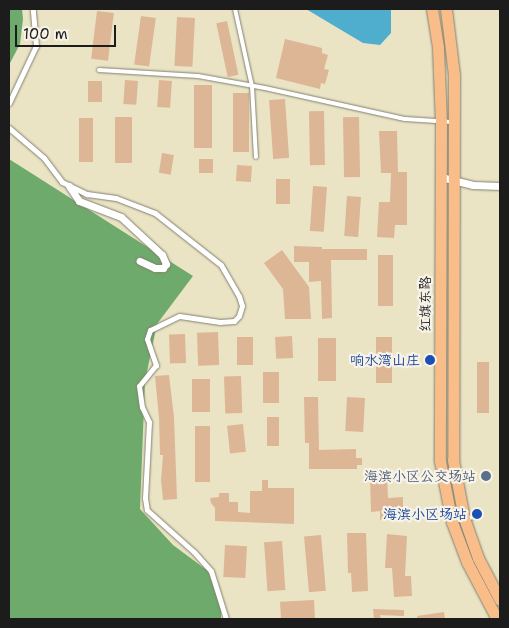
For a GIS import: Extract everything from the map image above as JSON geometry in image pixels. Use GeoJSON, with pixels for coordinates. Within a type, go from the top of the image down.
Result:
{"type":"FeatureCollection","features":[{"type":"Feature","properties":{"kind":"main road","name":"红旗东路"},"geometry":{"type":"LineString","coordinates":[[432,9],[438,48],[441,122],[440,461],[452,522],[467,562],[497,619]]}},
{"type":"Feature","properties":{"kind":"main road","name":"红旗东路"},"geometry":{"type":"LineString","coordinates":[[446,9],[454,75],[453,453],[478,558],[500,600]]}},
{"type":"Feature","properties":{"kind":"street"},"geometry":{"type":"LineString","coordinates":[[9,103],[36,46],[33,9]]}},
{"type":"Feature","properties":{"kind":"street"},"geometry":{"type":"LineString","coordinates":[[9,128],[44,158],[62,182],[87,194],[116,198],[155,213],[221,265],[240,296],[242,306],[239,316],[234,321],[220,322],[179,316],[150,330],[147,339],[156,366],[139,386],[142,407],[149,422],[145,498],[147,510],[194,552],[211,571],[226,619]]}},
{"type":"Feature","properties":{"kind":"street"},"geometry":{"type":"LineString","coordinates":[[441,177],[453,182],[500,186]]}},
{"type":"Feature","properties":{"kind":"street"},"geometry":{"type":"LineString","coordinates":[[69,186],[79,201],[120,217],[162,255],[166,264],[163,268],[155,268],[140,261]]}},
{"type":"Feature","properties":{"kind":"lane"},"geometry":{"type":"LineString","coordinates":[[235,9],[252,86],[256,157]]}},
{"type":"Feature","properties":{"kind":"lane"},"geometry":{"type":"LineString","coordinates":[[99,70],[198,76],[405,119],[453,122]]}},
{"type":"Feature","properties":{"kind":"lane"},"geometry":{"type":"LineString","coordinates":[[452,522],[468,518]]}},
{"type":"Feature","properties":{"kind":"green space"},"geometry":{"type":"Polygon","coordinates":[[[9,9],[22,9],[23,19],[20,44],[9,65],[9,9]]]}},
{"type":"Feature","properties":{"kind":"green space"},"geometry":{"type":"Polygon","coordinates":[[[9,159],[193,276],[157,324],[145,381],[140,509],[173,545],[208,571],[221,608],[221,619],[9,619],[9,159]]]}},
{"type":"Feature","properties":{"kind":"water"},"geometry":{"type":"Polygon","coordinates":[[[306,9],[391,9],[391,33],[380,45],[363,43],[306,9]]]}},
{"type":"Feature","properties":{"kind":"building"},"geometry":{"type":"Polygon","coordinates":[[[97,11],[114,13],[108,61],[91,59],[97,11]]]}},
{"type":"Feature","properties":{"kind":"building"},"geometry":{"type":"Polygon","coordinates":[[[141,16],[156,18],[149,67],[134,65],[141,16]]]}},
{"type":"Feature","properties":{"kind":"building"},"geometry":{"type":"Polygon","coordinates":[[[177,17],[195,18],[192,67],[174,66],[177,17]]]}},
{"type":"Feature","properties":{"kind":"building"},"geometry":{"type":"Polygon","coordinates":[[[227,21],[238,75],[228,77],[216,23],[227,21]]]}},
{"type":"Feature","properties":{"kind":"building"},"geometry":{"type":"Polygon","coordinates":[[[285,39],[322,48],[322,53],[328,55],[324,69],[329,70],[325,84],[321,83],[320,89],[276,78],[285,39]]]}},
{"type":"Feature","properties":{"kind":"building"},"geometry":{"type":"Polygon","coordinates":[[[125,80],[138,81],[136,105],[123,104],[125,80]]]}},
{"type":"Feature","properties":{"kind":"building"},"geometry":{"type":"Polygon","coordinates":[[[159,80],[172,81],[170,108],[157,107],[159,80]]]}},
{"type":"Feature","properties":{"kind":"building"},"geometry":{"type":"Polygon","coordinates":[[[88,81],[102,81],[102,102],[88,102],[88,81]]]}},
{"type":"Feature","properties":{"kind":"building"},"geometry":{"type":"Polygon","coordinates":[[[194,85],[212,85],[212,148],[194,148],[194,85]]]}},
{"type":"Feature","properties":{"kind":"building"},"geometry":{"type":"Polygon","coordinates":[[[233,93],[249,93],[249,152],[233,152],[233,93]]]}},
{"type":"Feature","properties":{"kind":"building"},"geometry":{"type":"Polygon","coordinates":[[[285,99],[289,158],[273,159],[269,100],[285,99]]]}},
{"type":"Feature","properties":{"kind":"building"},"geometry":{"type":"Polygon","coordinates":[[[309,111],[324,111],[325,165],[310,165],[309,111]]]}},
{"type":"Feature","properties":{"kind":"building"},"geometry":{"type":"Polygon","coordinates":[[[115,117],[132,117],[132,163],[115,163],[115,117]]]}},
{"type":"Feature","properties":{"kind":"building"},"geometry":{"type":"Polygon","coordinates":[[[343,117],[359,117],[360,177],[344,177],[343,117]]]}},
{"type":"Feature","properties":{"kind":"building"},"geometry":{"type":"Polygon","coordinates":[[[79,118],[93,118],[93,162],[79,162],[79,118]]]}},
{"type":"Feature","properties":{"kind":"building"},"geometry":{"type":"Polygon","coordinates":[[[379,131],[397,131],[398,172],[407,172],[407,225],[395,225],[394,238],[377,237],[379,202],[390,202],[391,173],[381,173],[379,131]]]}},
{"type":"Feature","properties":{"kind":"building"},"geometry":{"type":"Polygon","coordinates":[[[162,153],[174,155],[171,175],[159,173],[162,153]]]}},
{"type":"Feature","properties":{"kind":"building"},"geometry":{"type":"Polygon","coordinates":[[[199,159],[213,159],[213,173],[199,173],[199,159]]]}},
{"type":"Feature","properties":{"kind":"building"},"geometry":{"type":"Polygon","coordinates":[[[237,165],[252,166],[251,182],[236,181],[237,165]]]}},
{"type":"Feature","properties":{"kind":"building"},"geometry":{"type":"Polygon","coordinates":[[[276,179],[290,179],[290,204],[276,204],[276,179]]]}},
{"type":"Feature","properties":{"kind":"building"},"geometry":{"type":"Polygon","coordinates":[[[313,186],[327,187],[324,232],[310,231],[313,186]]]}},
{"type":"Feature","properties":{"kind":"building"},"geometry":{"type":"Polygon","coordinates":[[[347,196],[361,197],[358,237],[344,236],[347,196]]]}},
{"type":"Feature","properties":{"kind":"building"},"geometry":{"type":"Polygon","coordinates":[[[294,246],[322,247],[322,249],[367,249],[367,260],[331,260],[332,318],[322,319],[321,281],[309,282],[309,262],[294,262],[294,246]]]}},
{"type":"Feature","properties":{"kind":"building"},"geometry":{"type":"Polygon","coordinates":[[[282,250],[309,287],[311,319],[285,319],[283,289],[264,263],[282,250]]]}},
{"type":"Feature","properties":{"kind":"building"},"geometry":{"type":"Polygon","coordinates":[[[378,255],[393,255],[393,306],[378,306],[378,255]]]}},
{"type":"Feature","properties":{"kind":"building"},"geometry":{"type":"Polygon","coordinates":[[[218,332],[219,365],[198,366],[197,333],[218,332]]]}},
{"type":"Feature","properties":{"kind":"building"},"geometry":{"type":"Polygon","coordinates":[[[185,334],[186,363],[170,364],[169,335],[185,334]]]}},
{"type":"Feature","properties":{"kind":"building"},"geometry":{"type":"Polygon","coordinates":[[[292,336],[293,358],[276,359],[275,337],[292,336]]]}},
{"type":"Feature","properties":{"kind":"building"},"geometry":{"type":"Polygon","coordinates":[[[237,337],[253,337],[253,365],[237,365],[237,337]]]}},
{"type":"Feature","properties":{"kind":"building"},"geometry":{"type":"Polygon","coordinates":[[[376,337],[392,337],[392,383],[376,383],[376,337]]]}},
{"type":"Feature","properties":{"kind":"building"},"geometry":{"type":"Polygon","coordinates":[[[318,338],[336,338],[336,381],[318,381],[318,338]]]}},
{"type":"Feature","properties":{"kind":"building"},"geometry":{"type":"Polygon","coordinates":[[[477,362],[489,362],[489,413],[477,413],[477,362]]]}},
{"type":"Feature","properties":{"kind":"building"},"geometry":{"type":"Polygon","coordinates":[[[263,372],[279,372],[279,403],[263,403],[263,372]]]}},
{"type":"Feature","properties":{"kind":"building"},"geometry":{"type":"Polygon","coordinates":[[[169,375],[174,417],[177,499],[163,500],[161,480],[163,455],[160,455],[155,376],[169,375]]]}},
{"type":"Feature","properties":{"kind":"building"},"geometry":{"type":"Polygon","coordinates":[[[241,376],[242,413],[225,414],[224,377],[241,376]]]}},
{"type":"Feature","properties":{"kind":"building"},"geometry":{"type":"Polygon","coordinates":[[[192,379],[210,379],[210,412],[192,412],[192,379]]]}},
{"type":"Feature","properties":{"kind":"building"},"geometry":{"type":"Polygon","coordinates":[[[304,397],[318,397],[319,450],[356,449],[356,458],[362,458],[362,465],[357,465],[357,469],[309,469],[309,443],[305,443],[304,397]]]}},
{"type":"Feature","properties":{"kind":"building"},"geometry":{"type":"Polygon","coordinates":[[[347,397],[365,398],[363,432],[345,431],[347,397]]]}},
{"type":"Feature","properties":{"kind":"building"},"geometry":{"type":"Polygon","coordinates":[[[267,417],[279,417],[279,446],[267,446],[267,417]]]}},
{"type":"Feature","properties":{"kind":"building"},"geometry":{"type":"Polygon","coordinates":[[[243,424],[246,452],[230,454],[227,426],[243,424]]]}},
{"type":"Feature","properties":{"kind":"building"},"geometry":{"type":"Polygon","coordinates":[[[195,426],[210,426],[210,482],[195,482],[195,426]]]}},
{"type":"Feature","properties":{"kind":"building"},"geometry":{"type":"Polygon","coordinates":[[[387,476],[388,498],[403,497],[403,512],[396,512],[396,519],[380,520],[380,511],[371,512],[370,477],[387,476]]]}},
{"type":"Feature","properties":{"kind":"building"},"geometry":{"type":"Polygon","coordinates":[[[262,480],[268,480],[268,488],[294,488],[294,524],[215,521],[215,508],[210,498],[219,497],[219,493],[229,493],[229,502],[238,502],[238,512],[250,513],[250,491],[262,491],[262,480]]]}},
{"type":"Feature","properties":{"kind":"building"},"geometry":{"type":"Polygon","coordinates":[[[347,533],[366,533],[368,591],[352,592],[351,573],[348,573],[347,533]]]}},
{"type":"Feature","properties":{"kind":"building"},"geometry":{"type":"Polygon","coordinates":[[[387,534],[407,536],[405,576],[411,576],[412,596],[394,597],[392,568],[385,568],[387,534]]]}},
{"type":"Feature","properties":{"kind":"building"},"geometry":{"type":"Polygon","coordinates":[[[321,535],[326,591],[309,592],[304,536],[321,535]]]}},
{"type":"Feature","properties":{"kind":"building"},"geometry":{"type":"Polygon","coordinates":[[[282,541],[285,590],[267,591],[264,542],[282,541]]]}},
{"type":"Feature","properties":{"kind":"building"},"geometry":{"type":"Polygon","coordinates":[[[225,545],[247,546],[245,578],[223,577],[225,545]]]}},
{"type":"Feature","properties":{"kind":"building"},"geometry":{"type":"Polygon","coordinates":[[[314,600],[315,619],[281,619],[280,602],[314,600]]]}},
{"type":"Feature","properties":{"kind":"building"},"geometry":{"type":"Polygon","coordinates":[[[373,609],[404,610],[404,616],[380,615],[381,619],[374,619],[373,609]]]}},
{"type":"Feature","properties":{"kind":"building"},"geometry":{"type":"Polygon","coordinates":[[[444,612],[445,619],[418,619],[417,616],[444,612]]]}},
{"type":"Feature","properties":{"kind":"place","name":"响水湾山庄"},"geometry":{"type":"Point","coordinates":[430,360]}},
{"type":"Feature","properties":{"kind":"place","name":"海滨小区公交场站"},"geometry":{"type":"Point","coordinates":[486,476]}},
{"type":"Feature","properties":{"kind":"place","name":"海滨小区场站"},"geometry":{"type":"Point","coordinates":[477,514]}}]}
